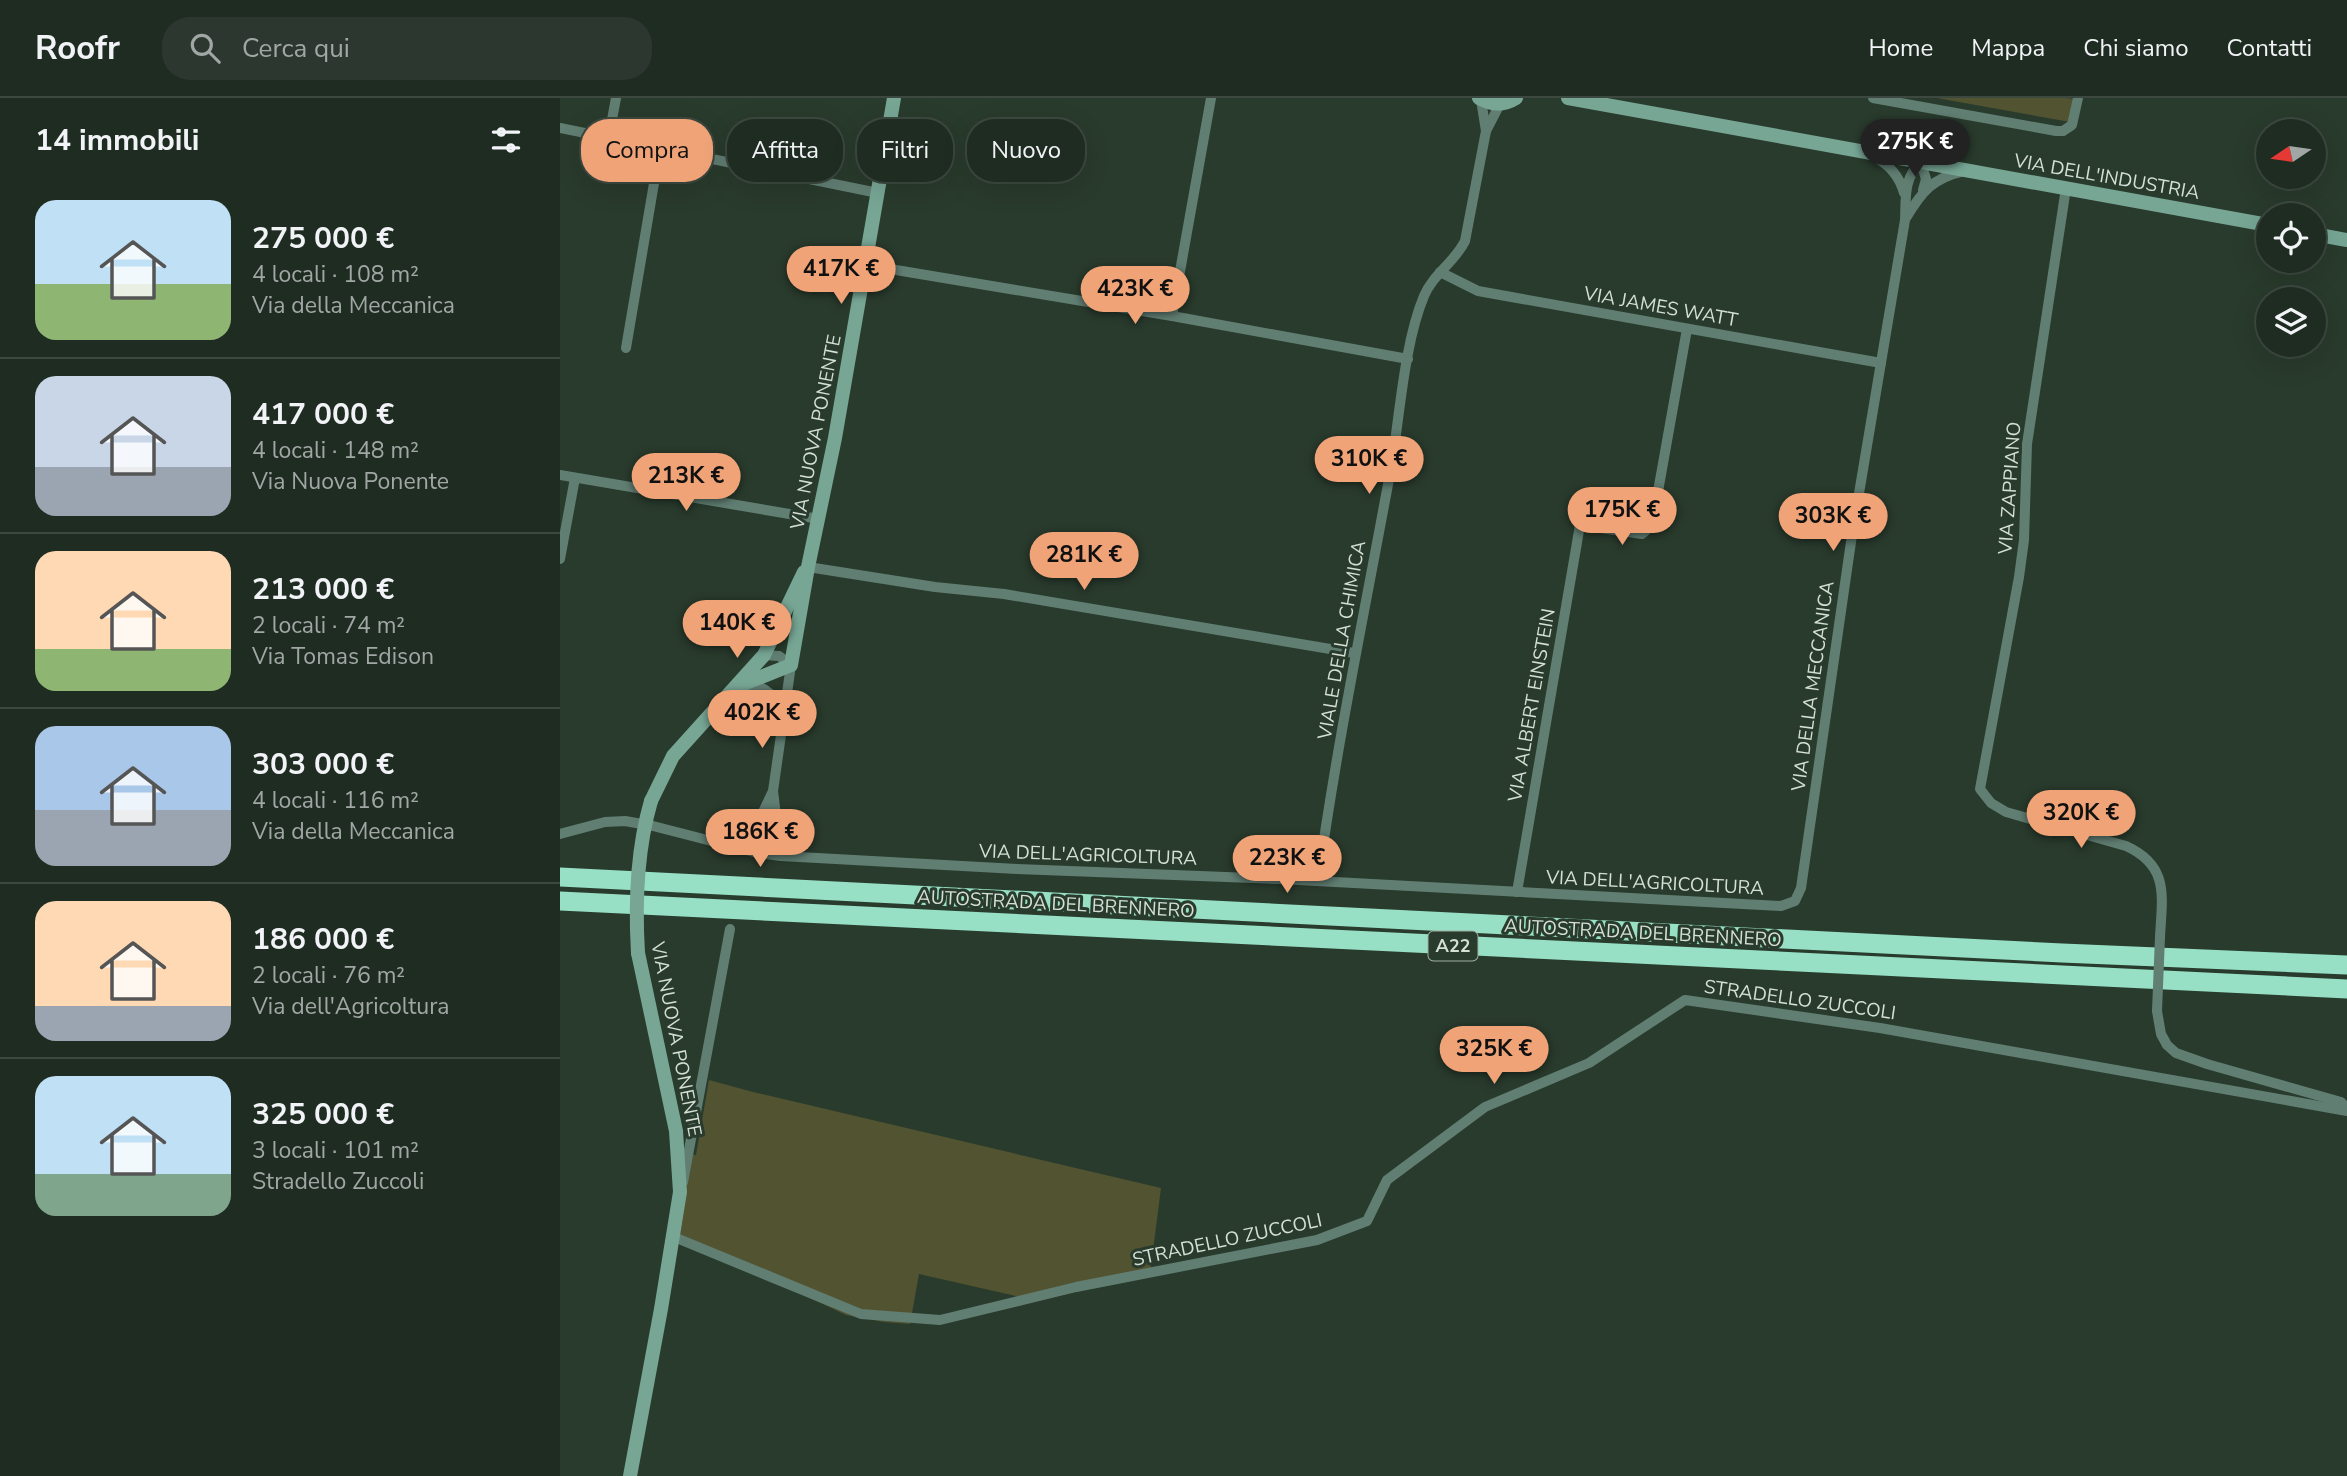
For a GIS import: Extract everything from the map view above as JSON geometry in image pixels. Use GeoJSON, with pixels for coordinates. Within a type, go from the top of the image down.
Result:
{"type":"FeatureCollection","features":[{"type":"Feature","properties":{"kind":"highway","name":"AUTOSTRADA DEL BRENNERO"},"geometry":{"type":"LineString","coordinates":[[560,877],[2347,965]]}},
{"type":"Feature","properties":{"kind":"highway","name":"AUTOSTRADA DEL BRENNERO"},"geometry":{"type":"LineString","coordinates":[[560,901],[2347,989]]}},
{"type":"Feature","properties":{"kind":"street"},"geometry":{"type":"LineString","coordinates":[[612,119],[616,98]]}},
{"type":"Feature","properties":{"kind":"street","name":"VIA NUOVA PONENTE"},"geometry":{"type":"LineString","coordinates":[[773,791],[782,714],[866,265],[894,98]]}},
{"type":"Feature","properties":{"kind":"street"},"geometry":{"type":"LineString","coordinates":[[1172,316],[1211,98]]}},
{"type":"Feature","properties":{"kind":"street"},"geometry":{"type":"LineString","coordinates":[[1480,99],[1500,104],[1521,98]]}},
{"type":"Feature","properties":{"kind":"street","name":"VIA DELL'INDUSTRIA"},"geometry":{"type":"LineString","coordinates":[[1568,98],[2256,223]]}},
{"type":"Feature","properties":{"kind":"street"},"geometry":{"type":"LineString","coordinates":[[1873,98],[2051,131],[2063,131],[2071,125],[2078,98]]}},
{"type":"Feature","properties":{"kind":"street","name":"VIALE DELLA CHIMICA"},"geometry":{"type":"LineString","coordinates":[[1480,99],[1486,131]]}},
{"type":"Feature","properties":{"kind":"street","name":"VIALE DELLA CHIMICA"},"geometry":{"type":"LineString","coordinates":[[1318,881],[1354,653],[1391,466],[1408,359],[1423,301],[1431,284],[1461,250],[1465,241],[1486,131],[1500,104]]}},
{"type":"Feature","properties":{"kind":"street"},"geometry":{"type":"LineString","coordinates":[[560,128],[581,131]]}},
{"type":"Feature","properties":{"kind":"street","name":"VIA DELLA MECCANICA"},"geometry":{"type":"LineString","coordinates":[[1869,154],[1885,163],[1897,177],[1904,196],[1905,220]]}},
{"type":"Feature","properties":{"kind":"street"},"geometry":{"type":"LineString","coordinates":[[713,159],[878,193]]}},
{"type":"Feature","properties":{"kind":"street"},"geometry":{"type":"LineString","coordinates":[[1921,163],[1926,179],[1923,190]]}},
{"type":"Feature","properties":{"kind":"street","name":"VIA DELLA MECCANICA"},"geometry":{"type":"LineString","coordinates":[[1788,904],[1795,901],[1801,888],[1850,548],[1905,220],[1909,176],[1921,163]]}},
{"type":"Feature","properties":{"kind":"street"},"geometry":{"type":"LineString","coordinates":[[1923,190],[1954,173],[1966,171]]}},
{"type":"Feature","properties":{"kind":"street"},"geometry":{"type":"LineString","coordinates":[[625,348],[654,182]]}},
{"type":"Feature","properties":{"kind":"street","name":"VIA ZAPPIANO"},"geometry":{"type":"LineString","coordinates":[[2066,188],[2027,444],[2024,540],[2019,578],[1980,789],[1991,803],[2006,812],[2126,846],[2144,856],[2155,868],[2161,883],[2157,1011],[2161,1034],[2167,1045],[2176,1053],[2340,1102],[2347,1109]]}},
{"type":"Feature","properties":{"kind":"street","name":"VIA DELLA MECCANICA"},"geometry":{"type":"LineString","coordinates":[[1905,220],[1923,190]]}},
{"type":"Feature","properties":{"kind":"street"},"geometry":{"type":"LineString","coordinates":[[2326,236],[2347,240]]}},
{"type":"Feature","properties":{"kind":"street"},"geometry":{"type":"LineString","coordinates":[[866,265],[1408,359]]}},
{"type":"Feature","properties":{"kind":"street","name":"VIA JAMES WATT"},"geometry":{"type":"LineString","coordinates":[[1440,272],[1478,291],[1881,363]]}},
{"type":"Feature","properties":{"kind":"street","name":"VIA ALBERT EINSTEIN"},"geometry":{"type":"LineString","coordinates":[[1517,892],[1580,525],[1642,534],[1651,525],[1687,328]]}},
{"type":"Feature","properties":{"kind":"street"},"geometry":{"type":"LineString","coordinates":[[560,475],[819,519]]}},
{"type":"Feature","properties":{"kind":"street"},"geometry":{"type":"LineString","coordinates":[[560,559],[575,478]]}},
{"type":"Feature","properties":{"kind":"street"},"geometry":{"type":"LineString","coordinates":[[808,567],[935,587],[1004,594],[1354,653]]}},
{"type":"Feature","properties":{"kind":"street","name":"VIA NUOVA PONENTE"},"geometry":{"type":"LineString","coordinates":[[680,1192],[676,1131],[638,953],[640,858],[645,821],[673,756],[764,654],[808,567]]}},
{"type":"Feature","properties":{"kind":"street"},"geometry":{"type":"LineString","coordinates":[[781,623],[799,623]]}},
{"type":"Feature","properties":{"kind":"street"},"geometry":{"type":"LineString","coordinates":[[764,654],[779,656],[791,665]]}},
{"type":"Feature","properties":{"kind":"street"},"geometry":{"type":"LineString","coordinates":[[736,687],[791,665]]}},
{"type":"Feature","properties":{"kind":"street"},"geometry":{"type":"LineString","coordinates":[[736,687],[750,685],[767,690],[773,695],[782,714]]}},
{"type":"Feature","properties":{"kind":"street"},"geometry":{"type":"LineString","coordinates":[[745,850],[773,791]]}},
{"type":"Feature","properties":{"kind":"street"},"geometry":{"type":"LineString","coordinates":[[773,791],[781,856]]}},
{"type":"Feature","properties":{"kind":"street","name":"VIA DELL'AGRICOLTURA"},"geometry":{"type":"LineString","coordinates":[[560,834],[605,822],[625,821],[781,856],[1781,906],[1788,904]]}},
{"type":"Feature","properties":{"kind":"street","name":"VIA NUOVA PONENTE"},"geometry":{"type":"LineString","coordinates":[[630,1476],[730,929]]}},
{"type":"Feature","properties":{"kind":"street","name":"STRADELLO ZUCCOLI"},"geometry":{"type":"LineString","coordinates":[[674,1237],[861,1314],[940,1320],[1076,1287],[1317,1240],[1367,1221],[1387,1180],[1485,1107],[1589,1063],[1685,1000],[1880,1028],[2347,1109]]}},
{"type":"Feature","properties":{"kind":"green space"},"geometry":{"type":"Polygon","coordinates":[[[1937,98],[2066,98],[2074,99],[2070,122],[1937,98]]]}},
{"type":"Feature","properties":{"kind":"green space"},"geometry":{"type":"Polygon","coordinates":[[[709,1080],[1161,1188],[1150,1274],[1038,1301],[919,1274],[910,1324],[846,1315],[671,1232],[686,1153],[696,1155],[709,1080]]]}}]}
